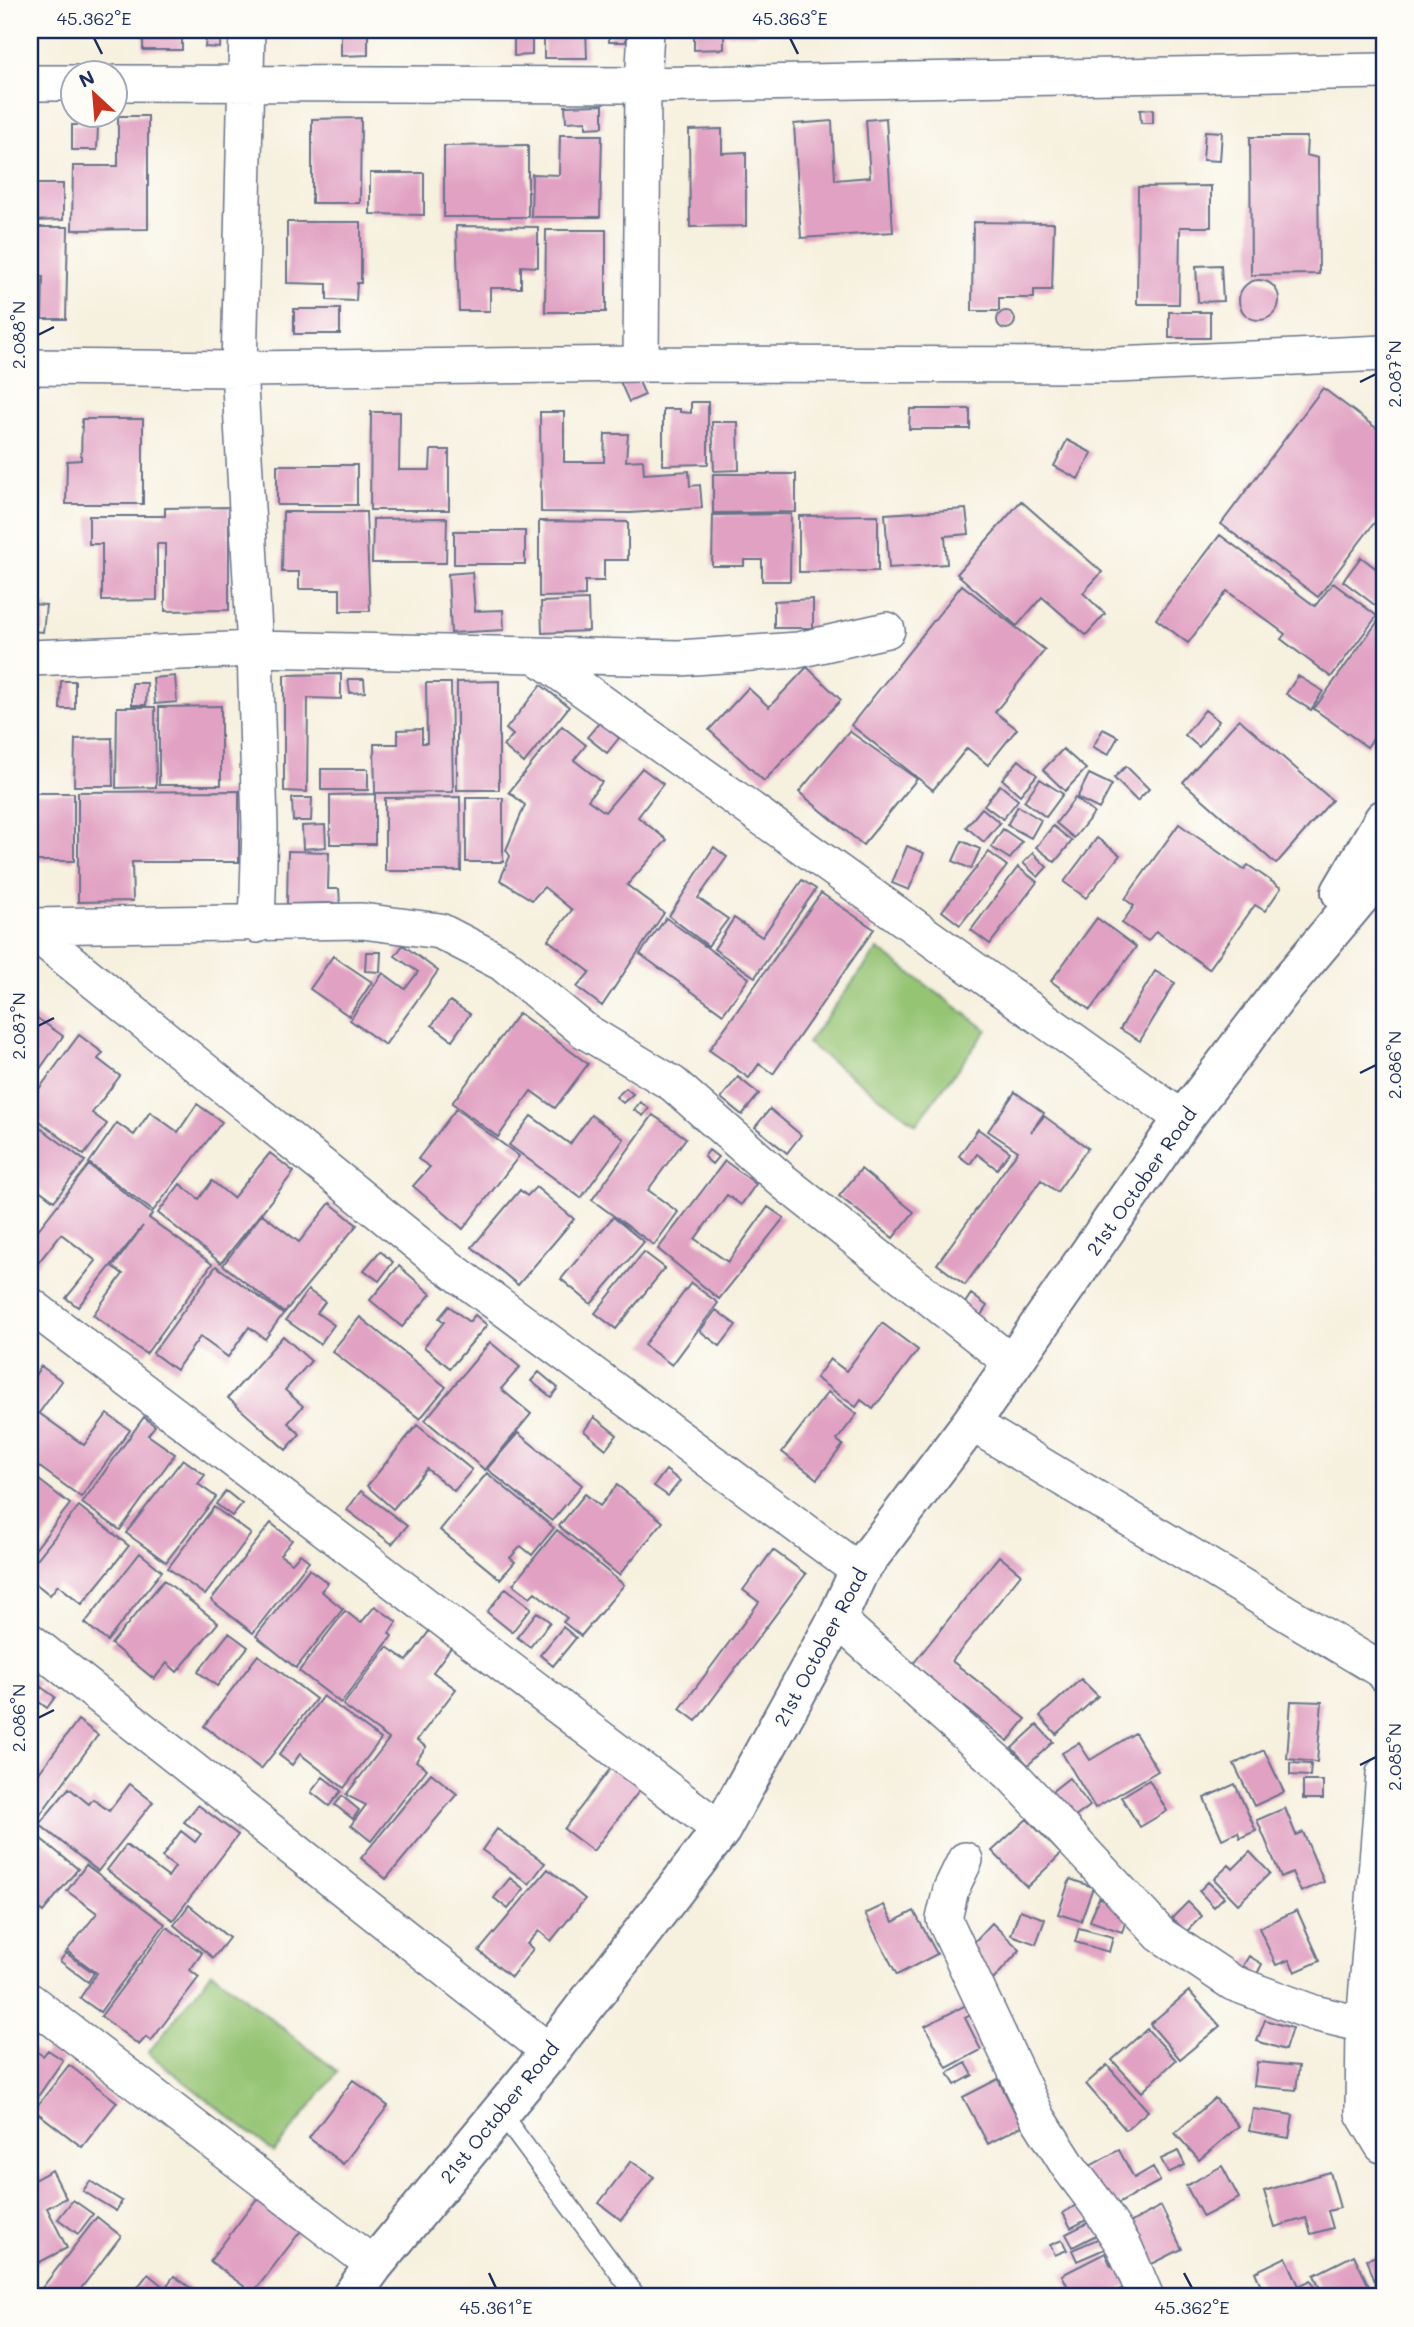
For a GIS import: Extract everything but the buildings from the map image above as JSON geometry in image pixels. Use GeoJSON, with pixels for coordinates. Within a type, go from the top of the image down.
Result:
{"type":"FeatureCollection","features":[{"type":"Feature","properties":{"kind":"main road"},"geometry":{"type":"LineString","coordinates":[[1282,990],[1384,819]]}},
{"type":"Feature","properties":{"kind":"main road"},"geometry":{"type":"LineString","coordinates":[[1282,990],[1384,867]]}},
{"type":"Feature","properties":{"kind":"main road","name":"21st October Road"},"geometry":{"type":"LineString","coordinates":[[351,2297],[374,2265],[550,2052],[721,1830],[837,1619],[859,1571],[971,1423],[1184,1119],[1282,990]]}},
{"type":"Feature","properties":{"kind":"street"},"geometry":{"type":"LineString","coordinates":[[247,30],[239,369],[255,649],[260,827],[257,925]]}},
{"type":"Feature","properties":{"kind":"street"},"geometry":{"type":"LineString","coordinates":[[641,364],[643,85],[646,30]]}},
{"type":"Feature","properties":{"kind":"street"},"geometry":{"type":"LineString","coordinates":[[130,83],[643,85],[1384,71]]}},
{"type":"Feature","properties":{"kind":"street"},"geometry":{"type":"LineString","coordinates":[[30,83],[60,83]]}},
{"type":"Feature","properties":{"kind":"street"},"geometry":{"type":"LineString","coordinates":[[30,367],[239,369],[641,364],[1116,365],[1384,353]]}},
{"type":"Feature","properties":{"kind":"street"},"geometry":{"type":"LineString","coordinates":[[30,658],[255,649],[679,658],[798,650],[887,630]]}},
{"type":"Feature","properties":{"kind":"street"},"geometry":{"type":"LineString","coordinates":[[538,657],[1184,1119]]}},
{"type":"Feature","properties":{"kind":"street"},"geometry":{"type":"LineString","coordinates":[[30,928],[362,921],[440,932],[502,963],[585,1031],[673,1084],[784,1182],[1012,1363]]}},
{"type":"Feature","properties":{"kind":"street"},"geometry":{"type":"LineString","coordinates":[[30,928],[433,1256],[859,1571]]}},
{"type":"Feature","properties":{"kind":"street"},"geometry":{"type":"LineString","coordinates":[[30,1305],[721,1830]]}},
{"type":"Feature","properties":{"kind":"street"},"geometry":{"type":"LineString","coordinates":[[971,1423],[1384,1674]]}},
{"type":"Feature","properties":{"kind":"street"},"geometry":{"type":"LineString","coordinates":[[837,1619],[1012,1775],[1161,1935],[1233,1983],[1314,2013],[1364,2025]]}},
{"type":"Feature","properties":{"kind":"street"},"geometry":{"type":"LineString","coordinates":[[30,1641],[550,2052]]}},
{"type":"Feature","properties":{"kind":"street"},"geometry":{"type":"LineString","coordinates":[[1384,1774],[1364,2025],[1363,2113],[1384,2145]]}},
{"type":"Feature","properties":{"kind":"street"},"geometry":{"type":"LineString","coordinates":[[965,1860],[951,1889],[944,1919],[1038,2118],[1124,2246],[1146,2297]]}},
{"type":"Feature","properties":{"kind":"street"},"geometry":{"type":"LineString","coordinates":[[30,2001],[374,2265]]}},
{"type":"Feature","properties":{"kind":"lane"},"geometry":{"type":"LineString","coordinates":[[500,2112],[637,2297]]}},
{"type":"Feature","properties":{"kind":"green space"},"geometry":{"type":"Polygon","coordinates":[[[878,949],[987,1030],[916,1124],[807,1043],[878,949]]]}},
{"type":"Feature","properties":{"kind":"green space"},"geometry":{"type":"Polygon","coordinates":[[[212,1972],[338,2072],[274,2152],[148,2053],[212,1972]]]}}]}
